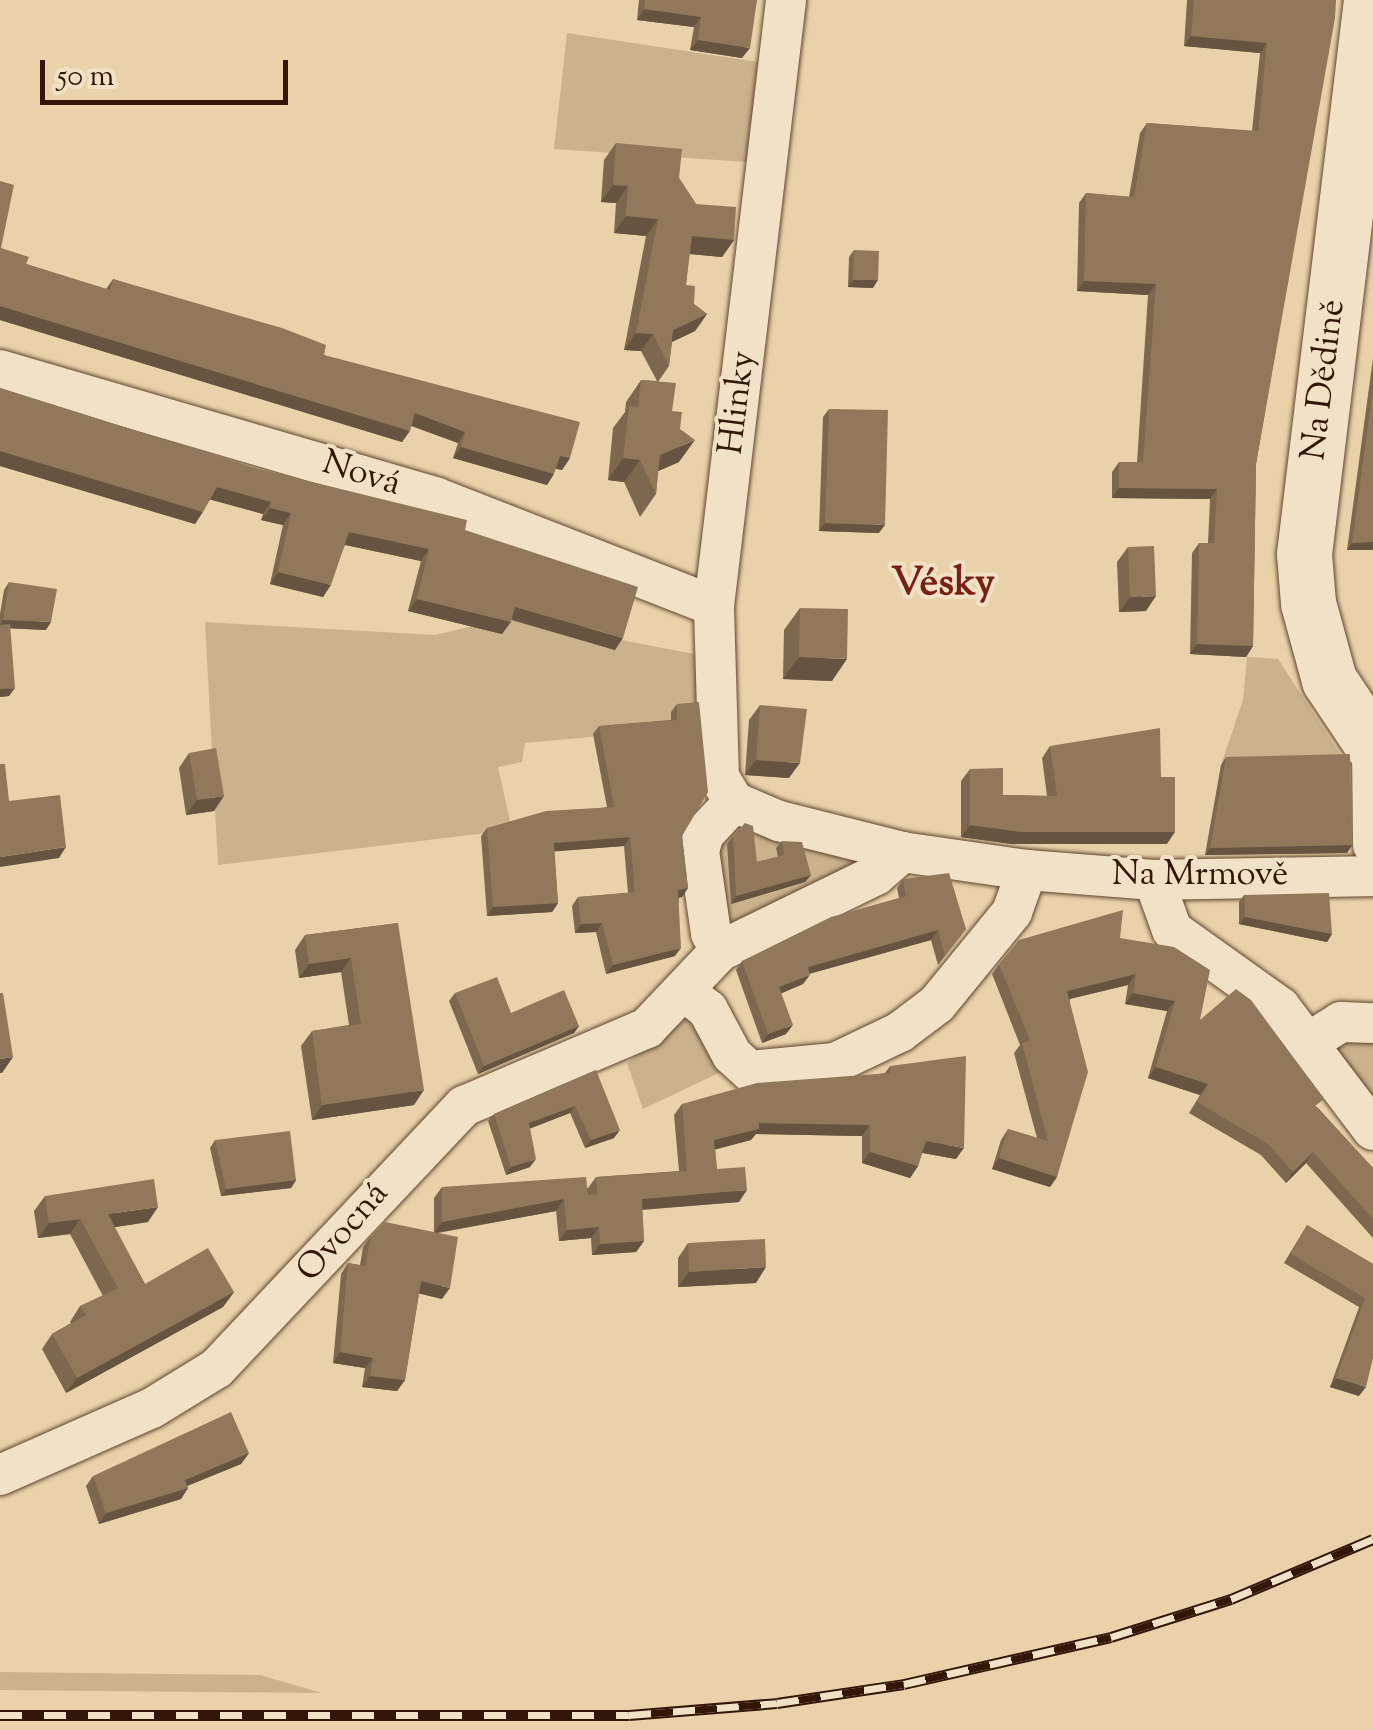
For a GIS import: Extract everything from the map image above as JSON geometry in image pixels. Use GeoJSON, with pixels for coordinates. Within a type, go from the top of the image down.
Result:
{"type":"FeatureCollection","features":[{"type":"Feature","properties":{"kind":"street","name":"Hlinky"},"geometry":{"type":"LineString","coordinates":[[734,802],[719,777],[714,606],[786,0]]}},
{"type":"Feature","properties":{"kind":"street","name":"Na Dědině"},"geometry":{"type":"LineString","coordinates":[[1371,0],[1304,554],[1308,603],[1329,680],[1372,745]]}},
{"type":"Feature","properties":{"kind":"street","name":"Nová"},"geometry":{"type":"LineString","coordinates":[[0,370],[437,498],[714,606]]}},
{"type":"Feature","properties":{"kind":"street"},"geometry":{"type":"LineString","coordinates":[[1372,745],[1373,844]]}},
{"type":"Feature","properties":{"kind":"street"},"geometry":{"type":"LineString","coordinates":[[720,951],[711,933],[698,851],[704,834],[734,802]]}},
{"type":"Feature","properties":{"kind":"street","name":"Na Mrmově"},"geometry":{"type":"LineString","coordinates":[[734,802],[779,820],[902,852],[1027,870],[1154,880],[1373,876]]}},
{"type":"Feature","properties":{"kind":"street"},"geometry":{"type":"LineString","coordinates":[[902,852],[876,875],[720,951],[685,992],[716,1020],[732,1056],[750,1071],[835,1063],[900,1032],[937,1004],[1012,912],[1027,870]]}},
{"type":"Feature","properties":{"kind":"street"},"geometry":{"type":"LineString","coordinates":[[1154,880],[1172,930],[1264,992],[1309,1042],[1373,1130]]}},
{"type":"Feature","properties":{"kind":"street","name":"Ovocná"},"geometry":{"type":"LineString","coordinates":[[0,1476],[199,1380],[263,1324],[451,1116],[632,1036],[665,1015],[685,992]]}},
{"type":"Feature","properties":{"kind":"street"},"geometry":{"type":"LineString","coordinates":[[1309,1042],[1341,1022],[1373,1023]]}},
{"type":"Feature","properties":{"kind":"shaded area"},"geometry":{"type":"Polygon","coordinates":[[[567,33],[758,62],[747,162],[554,149],[567,33]]]}},
{"type":"Feature","properties":{"kind":"shaded area"},"geometry":{"type":"Polygon","coordinates":[[[507,618],[694,654],[699,727],[525,743],[522,762],[498,767],[512,830],[218,865],[205,622],[435,635],[507,618]]]}},
{"type":"Feature","properties":{"kind":"shaded area"},"geometry":{"type":"Polygon","coordinates":[[[1247,657],[1278,659],[1345,762],[1221,765],[1243,700],[1247,657]]]}},
{"type":"Feature","properties":{"kind":"shaded area"},"geometry":{"type":"Polygon","coordinates":[[[741,818],[872,859],[740,924],[728,920],[710,847],[741,818]]]}},
{"type":"Feature","properties":{"kind":"shaded area"},"geometry":{"type":"Polygon","coordinates":[[[689,1017],[723,1071],[643,1109],[627,1063],[689,1017]]]}},
{"type":"Feature","properties":{"kind":"shaded area"},"geometry":{"type":"Polygon","coordinates":[[[1373,1032],[1373,1114],[1334,1055],[1338,1044],[1373,1032]]]}},
{"type":"Feature","properties":{"kind":"shaded area"},"geometry":{"type":"Polygon","coordinates":[[[0,1672],[260,1675],[322,1693],[0,1690],[0,1672]]]}},
{"type":"Feature","properties":{"kind":"building"},"geometry":{"type":"Polygon","coordinates":[[[645,0],[757,0],[750,48],[698,40],[701,17],[644,9],[645,0]]]}},
{"type":"Feature","properties":{"kind":"building"},"geometry":{"type":"Polygon","coordinates":[[[1194,0],[1336,0],[1256,464],[1253,646],[1197,644],[1199,543],[1214,543],[1217,489],[1119,488],[1119,462],[1143,462],[1156,284],[1084,281],[1086,193],[1134,197],[1147,123],[1258,131],[1267,43],[1191,36],[1194,0]]]}},
{"type":"Feature","properties":{"kind":"building"},"geometry":{"type":"Polygon","coordinates":[[[616,143],[682,149],[679,178],[696,204],[736,207],[734,240],[692,236],[686,285],[695,286],[694,304],[707,314],[673,330],[669,366],[653,334],[636,333],[658,219],[626,216],[628,186],[613,185],[616,143]]]}},
{"type":"Feature","properties":{"kind":"building"},"geometry":{"type":"Polygon","coordinates":[[[0,181],[14,185],[1,248],[29,257],[26,264],[110,290],[113,279],[282,328],[326,345],[324,355],[580,422],[570,458],[560,456],[554,474],[461,447],[465,432],[415,413],[410,431],[0,306],[0,181]]]}},
{"type":"Feature","properties":{"kind":"building"},"geometry":{"type":"Polygon","coordinates":[[[854,250],[879,251],[878,280],[853,280],[854,250]]]}},
{"type":"Feature","properties":{"kind":"building"},"geometry":{"type":"Polygon","coordinates":[[[641,380],[676,383],[672,411],[682,412],[680,429],[695,440],[660,455],[656,494],[640,460],[623,458],[629,406],[638,407],[641,380]]]}},
{"type":"Feature","properties":{"kind":"building"},"geometry":{"type":"Polygon","coordinates":[[[0,388],[251,467],[467,520],[465,530],[638,587],[623,638],[515,607],[511,622],[417,599],[429,549],[349,532],[331,585],[278,572],[291,513],[270,508],[271,502],[217,487],[203,512],[0,451],[0,388]]]}},
{"type":"Feature","properties":{"kind":"building"},"geometry":{"type":"Polygon","coordinates":[[[1373,389],[1373,542],[1352,543],[1373,389]]]}},
{"type":"Feature","properties":{"kind":"building"},"geometry":{"type":"Polygon","coordinates":[[[829,409],[888,410],[885,525],[825,523],[829,409]]]}},
{"type":"Feature","properties":{"kind":"building"},"geometry":{"type":"Polygon","coordinates":[[[1154,546],[1156,596],[1130,597],[1128,547],[1154,546]]]}},
{"type":"Feature","properties":{"kind":"building"},"geometry":{"type":"Polygon","coordinates":[[[9,582],[57,589],[51,622],[3,620],[9,582]]]}},
{"type":"Feature","properties":{"kind":"building"},"geometry":{"type":"Polygon","coordinates":[[[800,608],[848,609],[847,659],[799,657],[800,608]]]}},
{"type":"Feature","properties":{"kind":"building"},"geometry":{"type":"Polygon","coordinates":[[[10,624],[15,688],[0,689],[0,625],[10,624]]]}},
{"type":"Feature","properties":{"kind":"building"},"geometry":{"type":"Polygon","coordinates":[[[699,702],[708,792],[682,836],[688,888],[678,890],[681,948],[613,965],[602,923],[581,924],[578,897],[635,892],[630,837],[554,843],[558,903],[493,907],[487,828],[546,811],[614,807],[599,726],[677,720],[677,704],[699,702]]]}},
{"type":"Feature","properties":{"kind":"building"},"geometry":{"type":"Polygon","coordinates":[[[760,705],[807,709],[800,763],[756,760],[760,705]]]}},
{"type":"Feature","properties":{"kind":"building"},"geometry":{"type":"Polygon","coordinates":[[[1160,728],[1161,777],[1175,777],[1175,832],[1021,832],[970,825],[970,769],[1003,768],[1003,795],[1057,796],[1050,746],[1160,728]]]}},
{"type":"Feature","properties":{"kind":"building"},"geometry":{"type":"Polygon","coordinates":[[[216,748],[224,796],[197,800],[189,753],[216,748]]]}},
{"type":"Feature","properties":{"kind":"building"},"geometry":{"type":"Polygon","coordinates":[[[1350,754],[1352,845],[1210,848],[1226,757],[1350,754]]]}},
{"type":"Feature","properties":{"kind":"building"},"geometry":{"type":"Polygon","coordinates":[[[0,764],[5,764],[9,801],[60,795],[66,847],[0,857],[0,764]]]}},
{"type":"Feature","properties":{"kind":"building"},"geometry":{"type":"Polygon","coordinates":[[[745,823],[753,826],[757,862],[784,855],[782,841],[802,842],[811,875],[736,896],[733,836],[745,823]]]}},
{"type":"Feature","properties":{"kind":"building"},"geometry":{"type":"Polygon","coordinates":[[[949,873],[966,929],[945,956],[938,930],[808,967],[810,975],[779,987],[793,1025],[768,1034],[742,961],[831,917],[906,896],[903,879],[949,873]]]}},
{"type":"Feature","properties":{"kind":"building"},"geometry":{"type":"Polygon","coordinates":[[[1329,893],[1332,934],[1245,917],[1244,895],[1329,893]]]}},
{"type":"Feature","properties":{"kind":"building"},"geometry":{"type":"Polygon","coordinates":[[[1123,910],[1120,938],[1174,947],[1210,970],[1200,1020],[1236,989],[1251,1000],[1324,1099],[1315,1106],[1373,1168],[1373,1219],[1313,1152],[1293,1172],[1268,1144],[1197,1102],[1208,1084],[1156,1067],[1175,1001],[1133,993],[1136,974],[1067,991],[1088,1072],[1057,1177],[999,1158],[1008,1129],[1048,1141],[1022,1043],[1030,1040],[999,964],[1019,940],[1123,910]]]}},
{"type":"Feature","properties":{"kind":"building"},"geometry":{"type":"Polygon","coordinates":[[[398,923],[424,1090],[322,1105],[312,1031],[361,1024],[351,958],[309,964],[305,935],[398,923]]]}},
{"type":"Feature","properties":{"kind":"building"},"geometry":{"type":"Polygon","coordinates":[[[497,977],[511,1013],[564,990],[579,1026],[484,1066],[455,993],[497,977]]]}},
{"type":"Feature","properties":{"kind":"building"},"geometry":{"type":"Polygon","coordinates":[[[0,993],[13,1057],[0,1059],[0,993]]]}},
{"type":"Feature","properties":{"kind":"building"},"geometry":{"type":"Polygon","coordinates":[[[966,1056],[964,1148],[926,1141],[918,1166],[870,1152],[870,1125],[759,1123],[759,1129],[714,1140],[717,1169],[745,1167],[747,1190],[642,1199],[644,1241],[600,1244],[599,1227],[567,1230],[564,1199],[442,1222],[442,1187],[586,1177],[588,1195],[597,1194],[596,1177],[687,1171],[682,1104],[757,1083],[890,1073],[890,1066],[966,1056]]]}},
{"type":"Feature","properties":{"kind":"building"},"geometry":{"type":"Polygon","coordinates":[[[596,1070],[620,1130],[591,1140],[575,1106],[529,1123],[536,1159],[511,1167],[494,1114],[596,1070]]]}},
{"type":"Feature","properties":{"kind":"building"},"geometry":{"type":"Polygon","coordinates":[[[290,1131],[296,1180],[226,1189],[215,1140],[290,1131]]]}},
{"type":"Feature","properties":{"kind":"building"},"geometry":{"type":"Polygon","coordinates":[[[154,1179],[158,1207],[108,1214],[145,1284],[208,1248],[234,1292],[77,1378],[52,1334],[86,1315],[80,1306],[118,1288],[80,1219],[49,1223],[45,1196],[154,1179]]]}},
{"type":"Feature","properties":{"kind":"building"},"geometry":{"type":"Polygon","coordinates":[[[385,1222],[458,1237],[450,1288],[421,1281],[405,1380],[370,1376],[373,1358],[340,1352],[348,1263],[365,1266],[371,1236],[385,1222]]]}},
{"type":"Feature","properties":{"kind":"building"},"geometry":{"type":"Polygon","coordinates":[[[1307,1225],[1373,1264],[1373,1358],[1366,1387],[1336,1378],[1365,1298],[1291,1254],[1307,1225]]]}},
{"type":"Feature","properties":{"kind":"building"},"geometry":{"type":"Polygon","coordinates":[[[765,1239],[766,1267],[689,1272],[688,1243],[765,1239]]]}},
{"type":"Feature","properties":{"kind":"building"},"geometry":{"type":"Polygon","coordinates":[[[231,1412],[249,1453],[185,1480],[188,1488],[106,1513],[93,1476],[231,1412]]]}},
{"type":"Feature","properties":{"kind":"railway"},"geometry":{"type":"LineString","coordinates":[[0,1715],[629,1715],[777,1703],[904,1684],[1111,1637],[1231,1599],[1373,1539]]}},
{"type":"Feature","properties":{"kind":"district","name":"Vésky"},"geometry":{"type":"Point","coordinates":[943,585]}}]}
